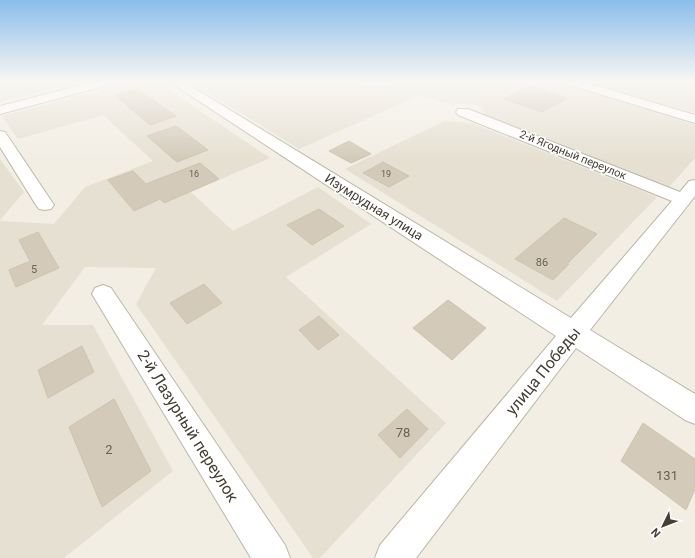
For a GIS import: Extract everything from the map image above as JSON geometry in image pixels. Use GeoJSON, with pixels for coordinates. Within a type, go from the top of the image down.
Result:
{"type":"FeatureCollection","features":[{"type":"Feature","properties":{"kind":"street","name":"Изумрудная улица"},"geometry":{"type":"LineString","coordinates":[[217,108],[695,410]]}},
{"type":"Feature","properties":{"kind":"street"},"geometry":{"type":"LineString","coordinates":[[658,108],[695,119]]}},
{"type":"Feature","properties":{"kind":"street","name":"2-й Ягодный переулок"},"geometry":{"type":"LineString","coordinates":[[464,112],[689,192]]}},
{"type":"Feature","properties":{"kind":"street"},"geometry":{"type":"LineString","coordinates":[[0,135],[44,205]]}},
{"type":"Feature","properties":{"kind":"street","name":"улица Победы"},"geometry":{"type":"LineString","coordinates":[[392,558],[573,333],[689,192]]}},
{"type":"Feature","properties":{"kind":"street","name":"2-й Лазурный переулок"},"geometry":{"type":"LineString","coordinates":[[103,294],[272,558]]}},
{"type":"Feature","properties":{"kind":"shaded area"},"geometry":{"type":"Polygon","coordinates":[[[32,108],[196,108],[270,158],[191,192],[233,231],[318,187],[371,224],[286,277],[446,423],[320,558],[313,558],[136,304],[156,268],[85,267],[42,325],[93,325],[173,471],[64,558],[0,558],[0,221],[54,224],[85,187],[153,161],[103,115],[18,139],[2,116],[32,108]]]}},
{"type":"Feature","properties":{"kind":"shaded area"},"geometry":{"type":"Polygon","coordinates":[[[232,108],[391,108],[299,149],[232,108]]]}},
{"type":"Feature","properties":{"kind":"shaded area"},"geometry":{"type":"Polygon","coordinates":[[[481,108],[641,108],[695,125],[695,158],[669,187],[485,116],[481,108]]]}},
{"type":"Feature","properties":{"kind":"shaded area"},"geometry":{"type":"Polygon","coordinates":[[[678,108],[695,108],[695,113],[678,108]]]}},
{"type":"Feature","properties":{"kind":"shaded area"},"geometry":{"type":"Polygon","coordinates":[[[444,121],[472,123],[657,197],[557,301],[345,169],[444,121]]]}},
{"type":"Feature","properties":{"kind":"shaded area"},"geometry":{"type":"Polygon","coordinates":[[[0,159],[24,192],[0,220],[0,159]]]}},
{"type":"Feature","properties":{"kind":"building"},"geometry":{"type":"Polygon","coordinates":[[[130,108],[165,108],[176,116],[150,125],[130,108]]]}},
{"type":"Feature","properties":{"kind":"building"},"geometry":{"type":"Polygon","coordinates":[[[530,108],[549,108],[542,112],[530,108]]]}},
{"type":"Feature","properties":{"kind":"building"},"geometry":{"type":"Polygon","coordinates":[[[176,126],[208,150],[177,162],[147,136],[176,126]]]}},
{"type":"Feature","properties":{"kind":"building"},"geometry":{"type":"Polygon","coordinates":[[[349,141],[371,154],[351,163],[329,151],[349,141]]]}},
{"type":"Feature","properties":{"kind":"building"},"geometry":{"type":"Polygon","coordinates":[[[383,162],[409,176],[389,187],[363,173],[383,162]]]}},
{"type":"Feature","properties":{"kind":"building"},"geometry":{"type":"Polygon","coordinates":[[[200,163],[219,179],[164,203],[160,199],[134,211],[108,180],[133,171],[146,184],[200,163]]]}},
{"type":"Feature","properties":{"kind":"building"},"geometry":{"type":"Polygon","coordinates":[[[319,209],[344,226],[312,245],[287,225],[319,209]]]}},
{"type":"Feature","properties":{"kind":"building"},"geometry":{"type":"Polygon","coordinates":[[[564,218],[597,234],[553,280],[515,259],[564,218]]]}},
{"type":"Feature","properties":{"kind":"building"},"geometry":{"type":"Polygon","coordinates":[[[38,232],[59,268],[16,287],[9,270],[30,261],[19,240],[38,232]]]}},
{"type":"Feature","properties":{"kind":"building"},"geometry":{"type":"Polygon","coordinates":[[[204,284],[222,303],[187,324],[170,303],[204,284]]]}},
{"type":"Feature","properties":{"kind":"building"},"geometry":{"type":"Polygon","coordinates":[[[448,300],[486,328],[452,360],[413,328],[448,300]]]}},
{"type":"Feature","properties":{"kind":"building"},"geometry":{"type":"Polygon","coordinates":[[[319,316],[339,335],[318,350],[299,330],[319,316]]]}},
{"type":"Feature","properties":{"kind":"building"},"geometry":{"type":"Polygon","coordinates":[[[82,346],[94,372],[48,398],[38,370],[82,346]]]}},
{"type":"Feature","properties":{"kind":"building"},"geometry":{"type":"Polygon","coordinates":[[[114,399],[151,471],[102,507],[69,427],[114,399]]]}},
{"type":"Feature","properties":{"kind":"building"},"geometry":{"type":"Polygon","coordinates":[[[407,409],[428,429],[400,458],[378,435],[407,409]]]}},
{"type":"Feature","properties":{"kind":"building"},"geometry":{"type":"Polygon","coordinates":[[[643,423],[695,459],[695,489],[686,510],[621,461],[643,423]]]}}]}
